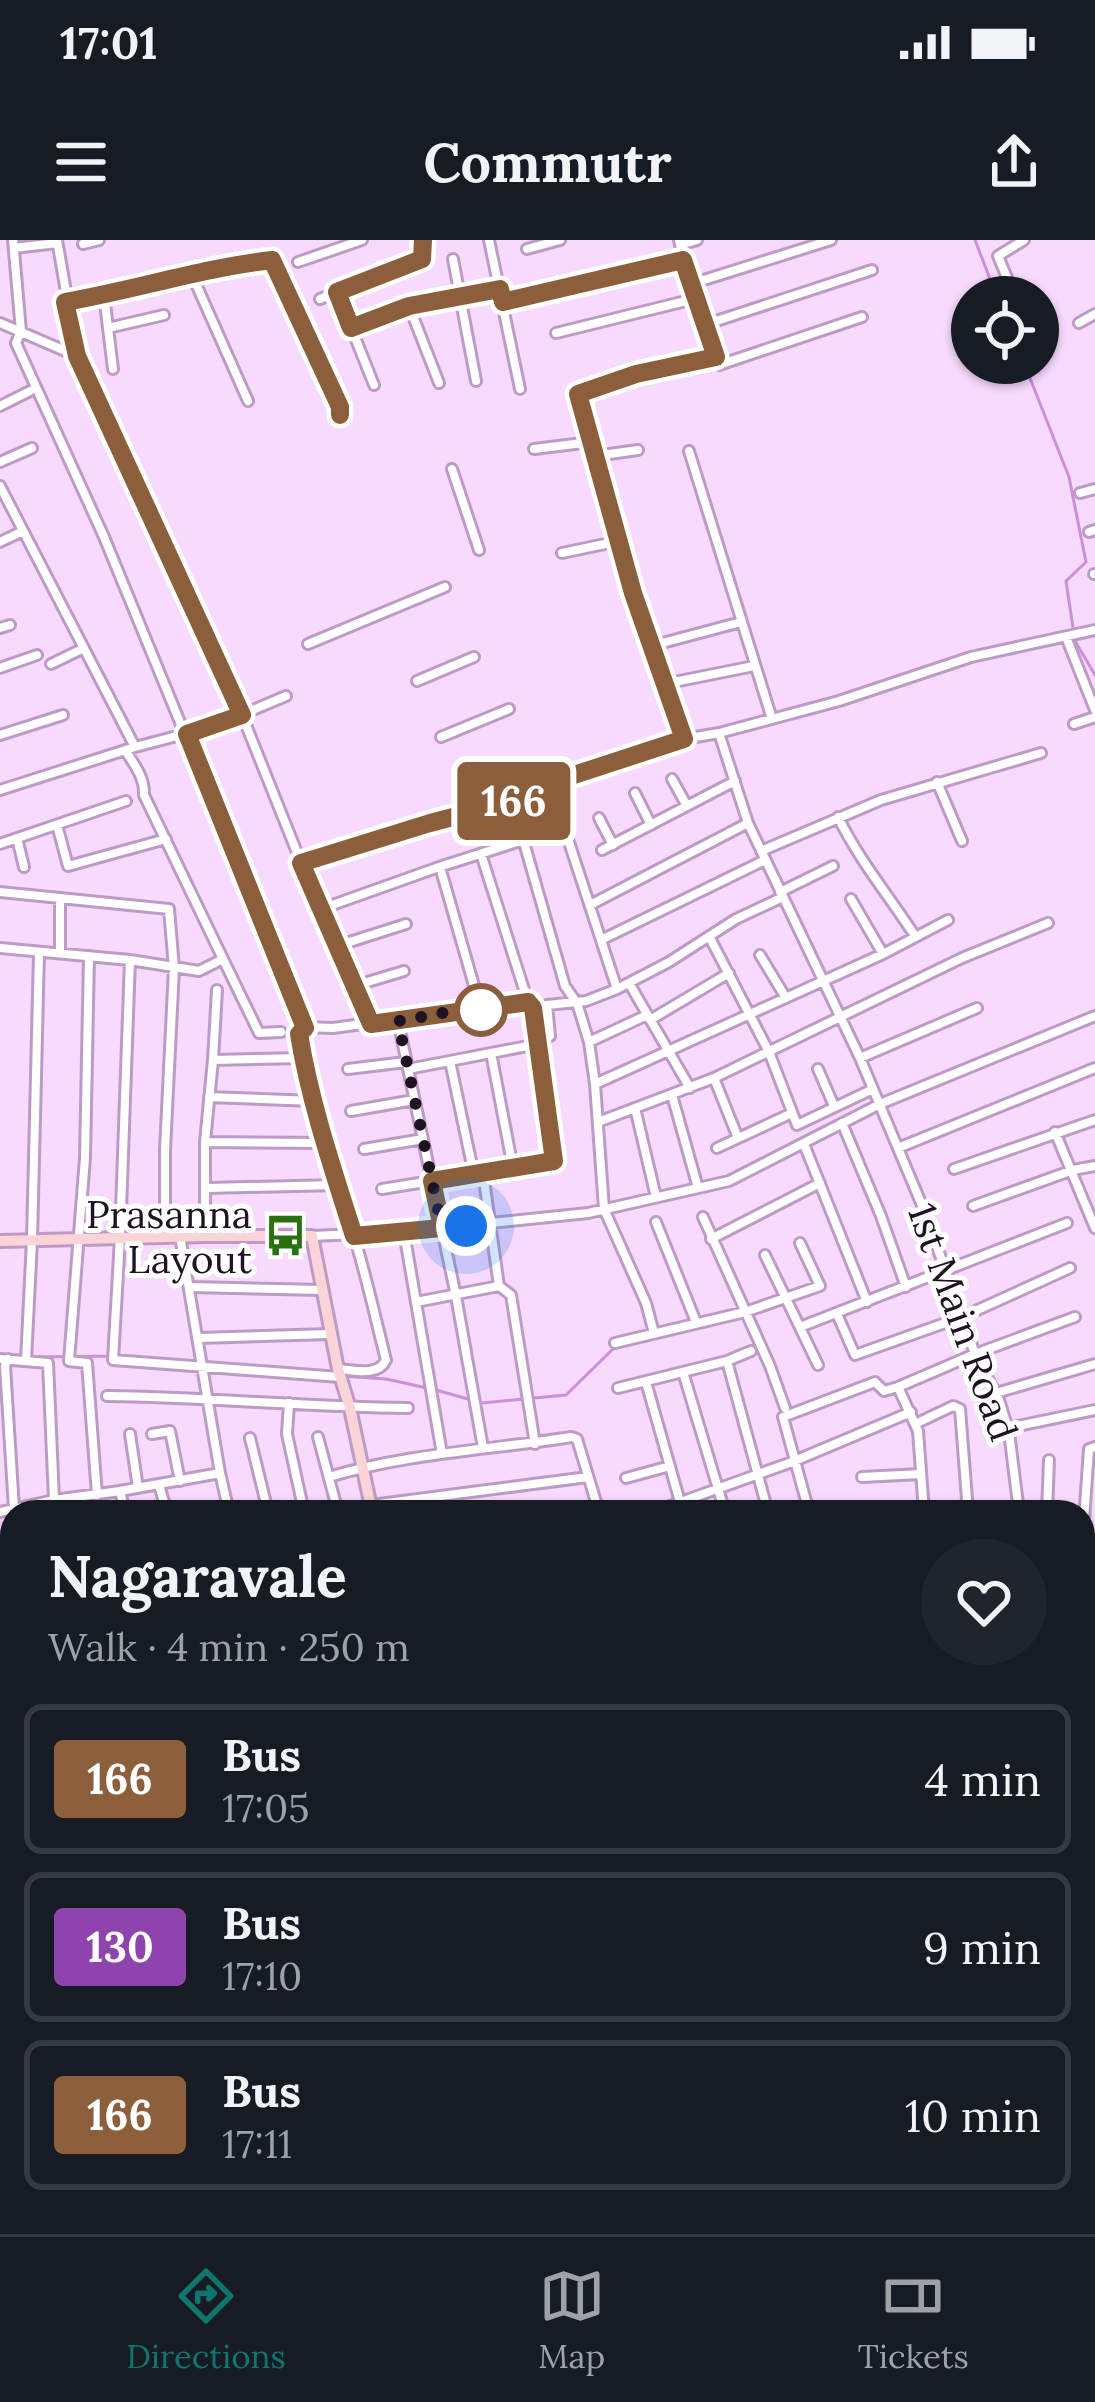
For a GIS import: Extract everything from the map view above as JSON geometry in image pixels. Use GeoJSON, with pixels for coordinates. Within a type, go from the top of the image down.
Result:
{"type":"FeatureCollection","features":[{"type":"Feature","properties":{"kind":"street"},"geometry":{"type":"LineString","coordinates":[[82,244],[99,240]]}},
{"type":"Feature","properties":{"kind":"street"},"geometry":{"type":"LineString","coordinates":[[298,262],[362,240]]}},
{"type":"Feature","properties":{"kind":"street"},"geometry":{"type":"LineString","coordinates":[[320,299],[422,259],[423,240]]}},
{"type":"Feature","properties":{"kind":"street"},"geometry":{"type":"LineString","coordinates":[[489,240],[520,389]]}},
{"type":"Feature","properties":{"kind":"street"},"geometry":{"type":"LineString","coordinates":[[527,249],[560,240]]}},
{"type":"Feature","properties":{"kind":"street"},"geometry":{"type":"LineString","coordinates":[[697,240],[679,243],[694,299],[726,378]]}},
{"type":"Feature","properties":{"kind":"street"},"geometry":{"type":"LineString","coordinates":[[691,284],[831,240]]}},
{"type":"Feature","properties":{"kind":"street"},"geometry":{"type":"LineString","coordinates":[[1006,276],[998,256],[1024,240]]}},
{"type":"Feature","properties":{"kind":"street"},"geometry":{"type":"LineString","coordinates":[[0,256],[14,248],[57,241],[77,356],[242,715],[369,1023]]}},
{"type":"Feature","properties":{"kind":"street"},"geometry":{"type":"LineString","coordinates":[[14,248],[21,331],[16,343],[104,537],[305,1028]]}},
{"type":"Feature","properties":{"kind":"street"},"geometry":{"type":"LineString","coordinates":[[453,259],[476,381]]}},
{"type":"Feature","properties":{"kind":"street"},"geometry":{"type":"LineString","coordinates":[[65,302],[212,268],[272,260],[340,415]]}},
{"type":"Feature","properties":{"kind":"street"},"geometry":{"type":"LineString","coordinates":[[503,302],[683,260]]}},
{"type":"Feature","properties":{"kind":"street"},"geometry":{"type":"LineString","coordinates":[[704,325],[872,270]]}},
{"type":"Feature","properties":{"kind":"street"},"geometry":{"type":"LineString","coordinates":[[192,274],[248,401]]}},
{"type":"Feature","properties":{"kind":"street"},"geometry":{"type":"LineString","coordinates":[[351,328],[409,306],[500,289]]}},
{"type":"Feature","properties":{"kind":"street"},"geometry":{"type":"LineString","coordinates":[[337,292],[374,385]]}},
{"type":"Feature","properties":{"kind":"street"},"geometry":{"type":"LineString","coordinates":[[104,295],[113,369]]}},
{"type":"Feature","properties":{"kind":"street"},"geometry":{"type":"LineString","coordinates":[[556,333],[694,299]]}},
{"type":"Feature","properties":{"kind":"street"},"geometry":{"type":"LineString","coordinates":[[409,306],[439,383]]}},
{"type":"Feature","properties":{"kind":"street"},"geometry":{"type":"LineString","coordinates":[[108,328],[164,314]]}},
{"type":"Feature","properties":{"kind":"street"},"geometry":{"type":"LineString","coordinates":[[1079,323],[1095,314]]}},
{"type":"Feature","properties":{"kind":"street"},"geometry":{"type":"LineString","coordinates":[[684,739],[651,646],[578,394],[636,374],[718,361],[862,317]]}},
{"type":"Feature","properties":{"kind":"street"},"geometry":{"type":"LineString","coordinates":[[0,323],[77,356]]}},
{"type":"Feature","properties":{"kind":"street"},"geometry":{"type":"LineString","coordinates":[[0,406],[30,391]]}},
{"type":"Feature","properties":{"kind":"street"},"geometry":{"type":"LineString","coordinates":[[534,448],[591,442]]}},
{"type":"Feature","properties":{"kind":"street"},"geometry":{"type":"LineString","coordinates":[[0,462],[32,448]]}},
{"type":"Feature","properties":{"kind":"street"},"geometry":{"type":"LineString","coordinates":[[595,456],[638,450]]}},
{"type":"Feature","properties":{"kind":"street"},"geometry":{"type":"LineString","coordinates":[[689,452],[772,718]]}},
{"type":"Feature","properties":{"kind":"street"},"geometry":{"type":"LineString","coordinates":[[452,469],[479,550]]}},
{"type":"Feature","properties":{"kind":"street"},"geometry":{"type":"LineString","coordinates":[[0,486],[84,648],[130,748],[145,795],[259,1033],[281,1032]]}},
{"type":"Feature","properties":{"kind":"street"},"geometry":{"type":"LineString","coordinates":[[1080,494],[1095,490]]}},
{"type":"Feature","properties":{"kind":"street"},"geometry":{"type":"LineString","coordinates":[[0,542],[23,532]]}},
{"type":"Feature","properties":{"kind":"street"},"geometry":{"type":"LineString","coordinates":[[562,554],[619,541]]}},
{"type":"Feature","properties":{"kind":"street"},"geometry":{"type":"LineString","coordinates":[[308,644],[446,587]]}},
{"type":"Feature","properties":{"kind":"street"},"geometry":{"type":"LineString","coordinates":[[651,646],[741,622]]}},
{"type":"Feature","properties":{"kind":"street"},"geometry":{"type":"LineString","coordinates":[[301,863],[514,801],[522,792],[684,739],[839,701],[970,657],[1095,630]]}},
{"type":"Feature","properties":{"kind":"street"},"geometry":{"type":"LineString","coordinates":[[1071,636],[1095,714],[1074,724]]}},
{"type":"Feature","properties":{"kind":"street"},"geometry":{"type":"LineString","coordinates":[[51,664],[84,648]]}},
{"type":"Feature","properties":{"kind":"street"},"geometry":{"type":"LineString","coordinates":[[0,668],[37,655]]}},
{"type":"Feature","properties":{"kind":"street"},"geometry":{"type":"LineString","coordinates":[[417,681],[474,657]]}},
{"type":"Feature","properties":{"kind":"street"},"geometry":{"type":"LineString","coordinates":[[664,684],[754,666]]}},
{"type":"Feature","properties":{"kind":"street"},"geometry":{"type":"LineString","coordinates":[[0,790],[187,734],[286,696]]}},
{"type":"Feature","properties":{"kind":"street"},"geometry":{"type":"LineString","coordinates":[[441,737],[509,709]]}},
{"type":"Feature","properties":{"kind":"street"},"geometry":{"type":"LineString","coordinates":[[0,735],[63,715]]}},
{"type":"Feature","properties":{"kind":"street","name":"1st Main Road"},"geometry":{"type":"LineString","coordinates":[[719,733],[748,823],[860,1058],[975,1354],[996,1393],[1008,1429],[1018,1500]]}},
{"type":"Feature","properties":{"kind":"street"},"geometry":{"type":"LineString","coordinates":[[601,940],[838,817],[937,782],[1041,753]]}},
{"type":"Feature","properties":{"kind":"street"},"geometry":{"type":"LineString","coordinates":[[672,779],[687,806]]}},
{"type":"Feature","properties":{"kind":"street"},"geometry":{"type":"LineString","coordinates":[[602,850],[735,781]]}},
{"type":"Feature","properties":{"kind":"street"},"geometry":{"type":"LineString","coordinates":[[937,782],[962,841]]}},
{"type":"Feature","properties":{"kind":"street"},"geometry":{"type":"LineString","coordinates":[[635,793],[651,825]]}},
{"type":"Feature","properties":{"kind":"street"},"geometry":{"type":"LineString","coordinates":[[0,844],[126,801]]}},
{"type":"Feature","properties":{"kind":"street"},"geometry":{"type":"LineString","coordinates":[[838,817],[858,857],[915,936]]}},
{"type":"Feature","properties":{"kind":"street"},"geometry":{"type":"LineString","coordinates":[[598,818],[613,845]]}},
{"type":"Feature","properties":{"kind":"street"},"geometry":{"type":"LineString","coordinates":[[590,905],[748,823]]}},
{"type":"Feature","properties":{"kind":"street"},"geometry":{"type":"LineString","coordinates":[[57,825],[68,866],[166,839]]}},
{"type":"Feature","properties":{"kind":"street"},"geometry":{"type":"LineString","coordinates":[[321,909],[564,827],[617,989]]}},
{"type":"Feature","properties":{"kind":"street"},"geometry":{"type":"LineString","coordinates":[[17,838],[24,867]]}},
{"type":"Feature","properties":{"kind":"street"},"geometry":{"type":"LineString","coordinates":[[523,839],[565,986],[577,1003],[589,1042],[604,1209],[646,1303],[654,1333]]}},
{"type":"Feature","properties":{"kind":"street"},"geometry":{"type":"LineString","coordinates":[[382,1189],[554,1161],[533,1008],[481,854]]}},
{"type":"Feature","properties":{"kind":"street"},"geometry":{"type":"LineString","coordinates":[[348,1069],[450,1061],[538,1045],[550,1036],[547,1005],[577,1003],[617,989],[833,866]]}},
{"type":"Feature","properties":{"kind":"street"},"geometry":{"type":"LineString","coordinates":[[440,867],[481,1010]]}},
{"type":"Feature","properties":{"kind":"street"},"geometry":{"type":"LineString","coordinates":[[0,892],[169,909],[174,968],[165,1237]]}},
{"type":"Feature","properties":{"kind":"street"},"geometry":{"type":"LineString","coordinates":[[60,898],[60,953]]}},
{"type":"Feature","properties":{"kind":"street"},"geometry":{"type":"LineString","coordinates":[[851,899],[883,954]]}},
{"type":"Feature","properties":{"kind":"street"},"geometry":{"type":"LineString","coordinates":[[595,1084],[948,920]]}},
{"type":"Feature","properties":{"kind":"street"},"geometry":{"type":"LineString","coordinates":[[598,1122],[714,1078],[962,958],[1048,923]]}},
{"type":"Feature","properties":{"kind":"street"},"geometry":{"type":"LineString","coordinates":[[337,946],[406,924]]}},
{"type":"Feature","properties":{"kind":"street"},"geometry":{"type":"LineString","coordinates":[[709,936],[769,1052],[797,1125],[873,1089]]}},
{"type":"Feature","properties":{"kind":"street"},"geometry":{"type":"LineString","coordinates":[[0,948],[130,959],[199,971],[224,959]]}},
{"type":"Feature","properties":{"kind":"street"},"geometry":{"type":"LineString","coordinates":[[26,1361],[39,953]]}},
{"type":"Feature","properties":{"kind":"street"},"geometry":{"type":"LineString","coordinates":[[760,955],[786,998]]}},
{"type":"Feature","properties":{"kind":"street"},"geometry":{"type":"LineString","coordinates":[[88,956],[85,1157],[69,1357],[87,1363],[97,1495]]}},
{"type":"Feature","properties":{"kind":"street"},"geometry":{"type":"LineString","coordinates":[[130,959],[113,1356],[339,1373],[382,1367],[386,1360],[299,1034],[305,1028],[398,1021],[528,1002]]}},
{"type":"Feature","properties":{"kind":"street"},"geometry":{"type":"LineString","coordinates":[[354,986],[404,971]]}},
{"type":"Feature","properties":{"kind":"street"},"geometry":{"type":"LineString","coordinates":[[589,1042],[649,1017],[729,973]]}},
{"type":"Feature","properties":{"kind":"street"},"geometry":{"type":"LineString","coordinates":[[629,982],[690,1088]]}},
{"type":"Feature","properties":{"kind":"street"},"geometry":{"type":"LineString","coordinates":[[205,1236],[205,1142],[217,990]]}},
{"type":"Feature","properties":{"kind":"street"},"geometry":{"type":"LineString","coordinates":[[860,1058],[977,1007]]}},
{"type":"Feature","properties":{"kind":"street"},"geometry":{"type":"LineString","coordinates":[[0,1241],[354,1236],[604,1209],[729,1181],[880,1104],[1095,1016]]}},
{"type":"Feature","properties":{"kind":"street"},"geometry":{"type":"LineString","coordinates":[[398,1021],[483,1448]]}},
{"type":"Feature","properties":{"kind":"street"},"geometry":{"type":"LineString","coordinates":[[491,1053],[513,1168]]}},
{"type":"Feature","properties":{"kind":"street"},"geometry":{"type":"LineString","coordinates":[[213,1060],[303,1058]]}},
{"type":"Feature","properties":{"kind":"street"},"geometry":{"type":"LineString","coordinates":[[450,1061],[491,1223],[499,1286],[511,1295],[535,1444]]}},
{"type":"Feature","properties":{"kind":"street"},"geometry":{"type":"LineString","coordinates":[[898,1148],[1095,1068]]}},
{"type":"Feature","properties":{"kind":"street"},"geometry":{"type":"LineString","coordinates":[[818,1069],[834,1106]]}},
{"type":"Feature","properties":{"kind":"street"},"geometry":{"type":"LineString","coordinates":[[714,1078],[738,1138]]}},
{"type":"Feature","properties":{"kind":"street"},"geometry":{"type":"LineString","coordinates":[[672,1095],[698,1188]]}},
{"type":"Feature","properties":{"kind":"street"},"geometry":{"type":"LineString","coordinates":[[209,1096],[315,1101]]}},
{"type":"Feature","properties":{"kind":"street"},"geometry":{"type":"LineString","coordinates":[[351,1111],[414,1100]]}},
{"type":"Feature","properties":{"kind":"street"},"geometry":{"type":"LineString","coordinates":[[635,1108],[656,1197]]}},
{"type":"Feature","properties":{"kind":"street"},"geometry":{"type":"LineString","coordinates":[[717,1148],[792,1112]]}},
{"type":"Feature","properties":{"kind":"street"},"geometry":{"type":"LineString","coordinates":[[954,1169],[1095,1120]]}},
{"type":"Feature","properties":{"kind":"street"},"geometry":{"type":"LineString","coordinates":[[842,1123],[906,1287]]}},
{"type":"Feature","properties":{"kind":"street"},"geometry":{"type":"LineString","coordinates":[[1055,1132],[1093,1213],[1095,1228]]}},
{"type":"Feature","properties":{"kind":"street"},"geometry":{"type":"LineString","coordinates":[[364,1149],[423,1139]]}},
{"type":"Feature","properties":{"kind":"street"},"geometry":{"type":"LineString","coordinates":[[205,1142],[326,1143]]}},
{"type":"Feature","properties":{"kind":"street"},"geometry":{"type":"LineString","coordinates":[[804,1144],[867,1302]]}},
{"type":"Feature","properties":{"kind":"street"},"geometry":{"type":"LineString","coordinates":[[973,1206],[1095,1166]]}},
{"type":"Feature","properties":{"kind":"street"},"geometry":{"type":"LineString","coordinates":[[711,1239],[820,1183]]}},
{"type":"Feature","properties":{"kind":"street"},"geometry":{"type":"LineString","coordinates":[[206,1188],[337,1185]]}},
{"type":"Feature","properties":{"kind":"street"},"geometry":{"type":"LineString","coordinates":[[703,1217],[785,1408]]}},
{"type":"Feature","properties":{"kind":"street"},"geometry":{"type":"LineString","coordinates":[[656,1222],[696,1322]]}},
{"type":"Feature","properties":{"kind":"street"},"geometry":{"type":"LineString","coordinates":[[800,1327],[1066,1223]]}},
{"type":"Feature","properties":{"kind":"street"},"geometry":{"type":"LineString","coordinates":[[404,1232],[442,1454]]}},
{"type":"Feature","properties":{"kind":"street"},"geometry":{"type":"LineString","coordinates":[[180,1236],[226,1500]]}},
{"type":"Feature","properties":{"kind":"street"},"geometry":{"type":"LineString","coordinates":[[312,1236],[369,1500]]}},
{"type":"Feature","properties":{"kind":"street"},"geometry":{"type":"LineString","coordinates":[[615,1343],[745,1312],[820,1286],[800,1243]]}},
{"type":"Feature","properties":{"kind":"street"},"geometry":{"type":"LineString","coordinates":[[765,1255],[818,1365]]}},
{"type":"Feature","properties":{"kind":"street"},"geometry":{"type":"LineString","coordinates":[[837,1314],[855,1355],[962,1317],[1070,1268]]}},
{"type":"Feature","properties":{"kind":"street"},"geometry":{"type":"LineString","coordinates":[[416,1302],[499,1286]]}},
{"type":"Feature","properties":{"kind":"street"},"geometry":{"type":"LineString","coordinates":[[189,1287],[322,1290]]}},
{"type":"Feature","properties":{"kind":"street"},"geometry":{"type":"LineString","coordinates":[[806,1500],[783,1417],[875,1382],[884,1391],[898,1387],[1075,1317]]}},
{"type":"Feature","properties":{"kind":"street"},"geometry":{"type":"LineString","coordinates":[[198,1338],[330,1334]]}},
{"type":"Feature","properties":{"kind":"street"},"geometry":{"type":"LineString","coordinates":[[618,1388],[751,1351]]}},
{"type":"Feature","properties":{"kind":"street"},"geometry":{"type":"LineString","coordinates":[[13,1500],[4,1359],[48,1363],[54,1500],[220,1473]]}},
{"type":"Feature","properties":{"kind":"street"},"geometry":{"type":"LineString","coordinates":[[727,1361],[765,1500]]}},
{"type":"Feature","properties":{"kind":"street"},"geometry":{"type":"LineString","coordinates":[[996,1393],[1095,1364]]}},
{"type":"Feature","properties":{"kind":"street"},"geometry":{"type":"LineString","coordinates":[[683,1372],[721,1500]]}},
{"type":"Feature","properties":{"kind":"street"},"geometry":{"type":"LineString","coordinates":[[646,1382],[679,1500]]}},
{"type":"Feature","properties":{"kind":"street"},"geometry":{"type":"LineString","coordinates":[[898,1387],[918,1431],[923,1500]]}},
{"type":"Feature","properties":{"kind":"street"},"geometry":{"type":"LineString","coordinates":[[107,1396],[407,1408]]}},
{"type":"Feature","properties":{"kind":"street"},"geometry":{"type":"LineString","coordinates":[[289,1403],[287,1433],[301,1500]]}},
{"type":"Feature","properties":{"kind":"street"},"geometry":{"type":"LineString","coordinates":[[915,1424],[953,1406],[960,1408],[967,1500]]}},
{"type":"Feature","properties":{"kind":"street"},"geometry":{"type":"LineString","coordinates":[[1008,1429],[1095,1410]]}},
{"type":"Feature","properties":{"kind":"street"},"geometry":{"type":"LineString","coordinates":[[686,1500],[911,1412]]}},
{"type":"Feature","properties":{"kind":"street"},"geometry":{"type":"LineString","coordinates":[[152,1434],[170,1431],[180,1481]]}},
{"type":"Feature","properties":{"kind":"street"},"geometry":{"type":"LineString","coordinates":[[130,1434],[139,1488]]}},
{"type":"Feature","properties":{"kind":"street"},"geometry":{"type":"LineString","coordinates":[[318,1437],[335,1500]]}},
{"type":"Feature","properties":{"kind":"street"},"geometry":{"type":"LineString","coordinates":[[329,1478],[363,1466],[572,1437],[577,1438],[595,1500]]}},
{"type":"Feature","properties":{"kind":"street"},"geometry":{"type":"LineString","coordinates":[[250,1438],[265,1500]]}},
{"type":"Feature","properties":{"kind":"street"},"geometry":{"type":"LineString","coordinates":[[1084,1500],[1088,1449],[1095,1447]]}},
{"type":"Feature","properties":{"kind":"street"},"geometry":{"type":"LineString","coordinates":[[1047,1500],[1049,1460]]}},
{"type":"Feature","properties":{"kind":"street"},"geometry":{"type":"LineString","coordinates":[[626,1478],[670,1466]]}},
{"type":"Feature","properties":{"kind":"street"},"geometry":{"type":"LineString","coordinates":[[862,1477],[921,1474]]}},
{"type":"Feature","properties":{"kind":"street"},"geometry":{"type":"LineString","coordinates":[[432,1500],[588,1477]]}},
{"type":"Feature","properties":{"kind":"street"},"geometry":{"type":"LineString","coordinates":[[159,1485],[163,1500]]}},
{"type":"Feature","properties":{"kind":"street"},"geometry":{"type":"LineString","coordinates":[[119,1491],[122,1500]]}},
{"type":"Feature","properties":{"kind":"waterway"},"geometry":{"type":"LineString","coordinates":[[975,240],[989,276]]}},
{"type":"Feature","properties":{"kind":"waterway"},"geometry":{"type":"LineString","coordinates":[[1032,384],[1069,477],[1086,562],[1066,581],[1075,641],[1095,675]]}},
{"type":"Feature","properties":{"kind":"waterway"},"geometry":{"type":"LineString","coordinates":[[436,1390],[482,1403],[566,1395],[615,1347]]}},
{"type":"Feature","properties":{"kind":"waterway"},"geometry":{"type":"LineString","coordinates":[[31,1357],[165,1360]]}},
{"type":"Feature","properties":{"kind":"waterway"},"geometry":{"type":"LineString","coordinates":[[342,1376],[427,1388]]}},
{"type":"Feature","properties":{"kind":"bus line","name":"166"},"geometry":{"type":"LineString","coordinates":[[340,415],[272,260],[212,268],[65,302],[77,356],[242,715],[187,734],[305,1028],[299,1034],[303,1058],[354,1236],[442,1228],[432,1181],[554,1161],[533,1008],[528,1002],[369,1023],[301,863],[514,801],[522,792],[684,739],[633,593],[578,394],[636,374],[716,357],[683,260],[503,302],[500,289],[409,306],[351,328],[337,292],[422,259],[423,240]]}},
{"type":"Feature","properties":{"kind":"place","name":"Prasanna Layout"},"geometry":{"type":"Point","coordinates":[286,1236]}},
{"type":"Feature","properties":{"kind":"route"},"geometry":{"type":"LineString","coordinates":[[466,1226],[442,1228],[398,1021],[481,1010]]}}]}
